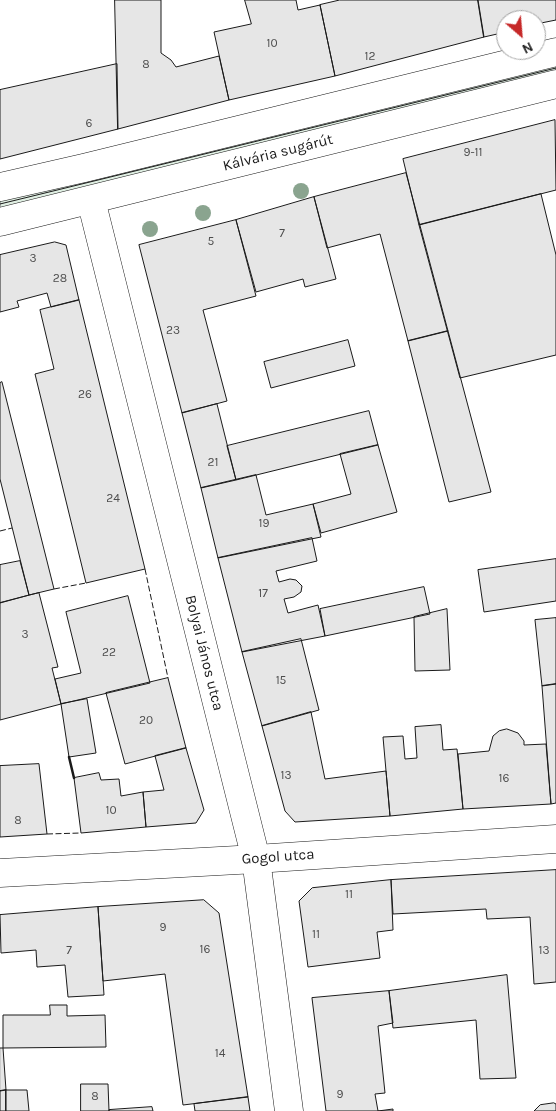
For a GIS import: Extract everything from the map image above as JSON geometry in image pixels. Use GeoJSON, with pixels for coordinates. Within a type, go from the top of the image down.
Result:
{"type":"FeatureCollection","features":[{"type":"Feature","properties":{"kind":"street"},"geometry":{"type":"LineString","coordinates":[[0,187],[556,52]]}},
{"type":"Feature","properties":{"kind":"street","name":"Kálvária sugárút"},"geometry":{"type":"LineString","coordinates":[[0,222],[556,84]]}},
{"type":"Feature","properties":{"kind":"street","name":"Bolyai János utca"},"geometry":{"type":"LineString","coordinates":[[91,200],[256,859],[289,1111]]}},
{"type":"Feature","properties":{"kind":"street","name":"Gogol utca"},"geometry":{"type":"LineString","coordinates":[[0,873],[256,859],[556,839]]}},
{"type":"Feature","properties":{"kind":"green space"},"geometry":{"type":"Polygon","coordinates":[[[556,59],[556,74],[0,211],[0,196],[556,59]]]}},
{"type":"Feature","properties":{"kind":"building"},"geometry":{"type":"Polygon","coordinates":[[[115,0],[161,0],[161,53],[171,60],[176,67],[219,56],[229,100],[118,129],[115,0]]]}},
{"type":"Feature","properties":{"kind":"building"},"geometry":{"type":"Polygon","coordinates":[[[245,0],[296,0],[298,10],[320,5],[335,76],[229,100],[214,32],[251,24],[245,0]]]}},
{"type":"Feature","properties":{"kind":"building"},"geometry":{"type":"Polygon","coordinates":[[[340,0],[478,0],[484,37],[335,76],[320,5],[340,0]]]}},
{"type":"Feature","properties":{"kind":"building"},"geometry":{"type":"Polygon","coordinates":[[[478,0],[556,0],[556,20],[546,22],[546,10],[496,10],[496,34],[484,37],[478,0]]]}},
{"type":"Feature","properties":{"kind":"building"},"geometry":{"type":"Polygon","coordinates":[[[117,64],[118,129],[0,159],[0,90],[117,64]]]}},
{"type":"Feature","properties":{"kind":"building"},"geometry":{"type":"Polygon","coordinates":[[[555,120],[556,190],[419,225],[403,159],[555,120]]]}},
{"type":"Feature","properties":{"kind":"building"},"geometry":{"type":"Polygon","coordinates":[[[406,173],[448,331],[408,341],[380,234],[327,248],[314,197],[406,173]]]}},
{"type":"Feature","properties":{"kind":"building"},"geometry":{"type":"Polygon","coordinates":[[[541,194],[556,255],[556,355],[460,378],[419,225],[541,194]]]}},
{"type":"Feature","properties":{"kind":"building"},"geometry":{"type":"Polygon","coordinates":[[[314,197],[336,279],[305,287],[303,279],[256,292],[236,220],[314,197]]]}},
{"type":"Feature","properties":{"kind":"building"},"geometry":{"type":"Polygon","coordinates":[[[236,220],[256,296],[203,310],[227,401],[182,413],[139,245],[236,220]]]}},
{"type":"Feature","properties":{"kind":"building"},"geometry":{"type":"Polygon","coordinates":[[[55,242],[66,245],[79,300],[51,307],[47,293],[17,301],[19,307],[0,312],[0,255],[55,242]]]}},
{"type":"Feature","properties":{"kind":"building"},"geometry":{"type":"Polygon","coordinates":[[[79,300],[145,569],[86,583],[35,374],[54,369],[40,310],[79,300]]]}},
{"type":"Feature","properties":{"kind":"building"},"geometry":{"type":"Polygon","coordinates":[[[448,331],[491,492],[449,502],[408,341],[448,331]]]}},
{"type":"Feature","properties":{"kind":"building"},"geometry":{"type":"Polygon","coordinates":[[[348,340],[355,366],[271,388],[264,362],[348,340]]]}},
{"type":"Feature","properties":{"kind":"building"},"geometry":{"type":"Polygon","coordinates":[[[2,382],[54,589],[29,595],[0,479],[0,383],[2,382]]]}},
{"type":"Feature","properties":{"kind":"building"},"geometry":{"type":"Polygon","coordinates":[[[217,404],[236,480],[201,488],[182,413],[217,404]]]}},
{"type":"Feature","properties":{"kind":"building"},"geometry":{"type":"Polygon","coordinates":[[[369,411],[378,445],[236,480],[227,446],[369,411]]]}},
{"type":"Feature","properties":{"kind":"building"},"geometry":{"type":"Polygon","coordinates":[[[378,445],[397,512],[321,533],[313,504],[351,494],[340,454],[378,445]]]}},
{"type":"Feature","properties":{"kind":"building"},"geometry":{"type":"Polygon","coordinates":[[[256,475],[266,515],[313,504],[321,537],[218,558],[201,488],[256,475]]]}},
{"type":"Feature","properties":{"kind":"building"},"geometry":{"type":"Polygon","coordinates":[[[312,538],[317,561],[276,571],[279,582],[290,579],[296,580],[302,586],[301,592],[294,597],[284,599],[288,613],[318,605],[325,636],[242,652],[218,558],[312,538]]]}},
{"type":"Feature","properties":{"kind":"building"},"geometry":{"type":"Polygon","coordinates":[[[556,559],[556,601],[484,612],[478,570],[556,559]]]}},
{"type":"Feature","properties":{"kind":"building"},"geometry":{"type":"Polygon","coordinates":[[[20,561],[29,595],[0,603],[0,565],[20,561]]]}},
{"type":"Feature","properties":{"kind":"building"},"geometry":{"type":"Polygon","coordinates":[[[424,587],[430,614],[325,636],[320,609],[424,587]]]}},
{"type":"Feature","properties":{"kind":"building"},"geometry":{"type":"Polygon","coordinates":[[[39,593],[58,667],[52,668],[61,704],[0,720],[0,603],[39,593]]]}},
{"type":"Feature","properties":{"kind":"building"},"geometry":{"type":"Polygon","coordinates":[[[128,596],[150,683],[61,704],[55,679],[81,673],[66,612],[128,596]]]}},
{"type":"Feature","properties":{"kind":"building"},"geometry":{"type":"Polygon","coordinates":[[[447,609],[450,670],[415,671],[414,617],[447,609]]]}},
{"type":"Feature","properties":{"kind":"building"},"geometry":{"type":"Polygon","coordinates":[[[556,618],[556,684],[542,686],[535,620],[556,618]]]}},
{"type":"Feature","properties":{"kind":"building"},"geometry":{"type":"Polygon","coordinates":[[[301,639],[319,710],[262,726],[242,652],[301,639]]]}},
{"type":"Feature","properties":{"kind":"building"},"geometry":{"type":"Polygon","coordinates":[[[168,678],[186,748],[125,764],[106,693],[168,678]]]}},
{"type":"Feature","properties":{"kind":"building"},"geometry":{"type":"Polygon","coordinates":[[[556,684],[556,803],[551,804],[542,686],[556,684]]]}},
{"type":"Feature","properties":{"kind":"building"},"geometry":{"type":"Polygon","coordinates":[[[87,699],[96,753],[69,757],[61,704],[87,699]]]}},
{"type":"Feature","properties":{"kind":"building"},"geometry":{"type":"Polygon","coordinates":[[[311,712],[325,779],[386,771],[390,816],[295,822],[285,811],[262,726],[311,712]]]}},
{"type":"Feature","properties":{"kind":"building"},"geometry":{"type":"Polygon","coordinates":[[[441,725],[443,750],[457,749],[463,809],[390,816],[383,737],[403,736],[405,759],[417,758],[415,727],[441,725]]]}},
{"type":"Feature","properties":{"kind":"building"},"geometry":{"type":"Polygon","coordinates":[[[507,729],[518,733],[524,741],[524,745],[546,744],[551,804],[463,809],[458,754],[489,751],[493,736],[499,731],[507,729]]]}},
{"type":"Feature","properties":{"kind":"building"},"geometry":{"type":"Polygon","coordinates":[[[186,748],[204,810],[196,823],[146,827],[143,792],[164,790],[155,756],[186,748]]]}},
{"type":"Feature","properties":{"kind":"building"},"geometry":{"type":"Polygon","coordinates":[[[39,764],[47,834],[0,837],[0,766],[39,764]]]}},
{"type":"Feature","properties":{"kind":"building"},"geometry":{"type":"Polygon","coordinates":[[[99,773],[101,780],[119,779],[121,796],[143,792],[146,827],[81,833],[74,778],[99,773]]]}},
{"type":"Feature","properties":{"kind":"building"},"geometry":{"type":"Polygon","coordinates":[[[556,870],[556,982],[534,984],[530,917],[487,919],[486,909],[393,914],[391,880],[556,870]]]}},
{"type":"Feature","properties":{"kind":"building"},"geometry":{"type":"Polygon","coordinates":[[[391,880],[393,930],[377,932],[380,958],[308,967],[299,901],[312,888],[391,880]]]}},
{"type":"Feature","properties":{"kind":"building"},"geometry":{"type":"Polygon","coordinates":[[[204,900],[219,913],[248,1097],[183,1105],[165,974],[103,981],[98,907],[204,900]]]}},
{"type":"Feature","properties":{"kind":"building"},"geometry":{"type":"Polygon","coordinates":[[[98,907],[104,995],[68,997],[65,965],[37,967],[36,950],[1,953],[0,915],[98,907]]]}},
{"type":"Feature","properties":{"kind":"building"},"geometry":{"type":"Polygon","coordinates":[[[507,975],[516,1078],[480,1079],[476,1020],[393,1028],[389,991],[507,975]]]}},
{"type":"Feature","properties":{"kind":"building"},"geometry":{"type":"Polygon","coordinates":[[[389,991],[393,1023],[378,1026],[385,1093],[375,1094],[378,1111],[326,1111],[312,998],[389,991]]]}},
{"type":"Feature","properties":{"kind":"building"},"geometry":{"type":"Polygon","coordinates":[[[50,1005],[67,1005],[67,1016],[105,1015],[106,1047],[3,1048],[3,1015],[50,1015],[50,1005]]]}},
{"type":"Feature","properties":{"kind":"building"},"geometry":{"type":"Polygon","coordinates":[[[0,1048],[3,1048],[6,1090],[0,1091],[0,1048]]]}},
{"type":"Feature","properties":{"kind":"building"},"geometry":{"type":"Polygon","coordinates":[[[81,1084],[108,1084],[109,1111],[81,1111],[81,1084]]]}},
{"type":"Feature","properties":{"kind":"building"},"geometry":{"type":"Polygon","coordinates":[[[6,1090],[6,1111],[0,1111],[0,1091],[6,1090]]]}},
{"type":"Feature","properties":{"kind":"building"},"geometry":{"type":"Polygon","coordinates":[[[6,1090],[27,1090],[29,1111],[6,1111],[6,1090]]]}},
{"type":"Feature","properties":{"kind":"building"},"geometry":{"type":"Polygon","coordinates":[[[248,1097],[250,1111],[195,1111],[194,1104],[248,1097]]]}},
{"type":"Feature","properties":{"kind":"building"},"geometry":{"type":"Polygon","coordinates":[[[556,1104],[556,1111],[534,1111],[540,1105],[556,1104]]]}},
{"type":"Feature","properties":{"kind":"building"},"geometry":{"type":"Polygon","coordinates":[[[152,1107],[153,1111],[109,1111],[109,1110],[152,1107]]]}},
{"type":"Feature","properties":{"kind":"tram line"},"geometry":{"type":"LineString","coordinates":[[0,204],[556,68]]}},
{"type":"Feature","properties":{"kind":"fence"},"geometry":{"type":"LineString","coordinates":[[0,531],[12,528]]}},
{"type":"Feature","properties":{"kind":"fence"},"geometry":{"type":"LineString","coordinates":[[145,569],[168,678]]}},
{"type":"Feature","properties":{"kind":"fence"},"geometry":{"type":"LineString","coordinates":[[54,589],[86,583]]}},
{"type":"Feature","properties":{"kind":"fence"},"geometry":{"type":"LineString","coordinates":[[47,834],[81,833]]}},
{"type":"Feature","properties":{"kind":"wall"},"geometry":{"type":"LineString","coordinates":[[69,757],[74,778]]}}]}
